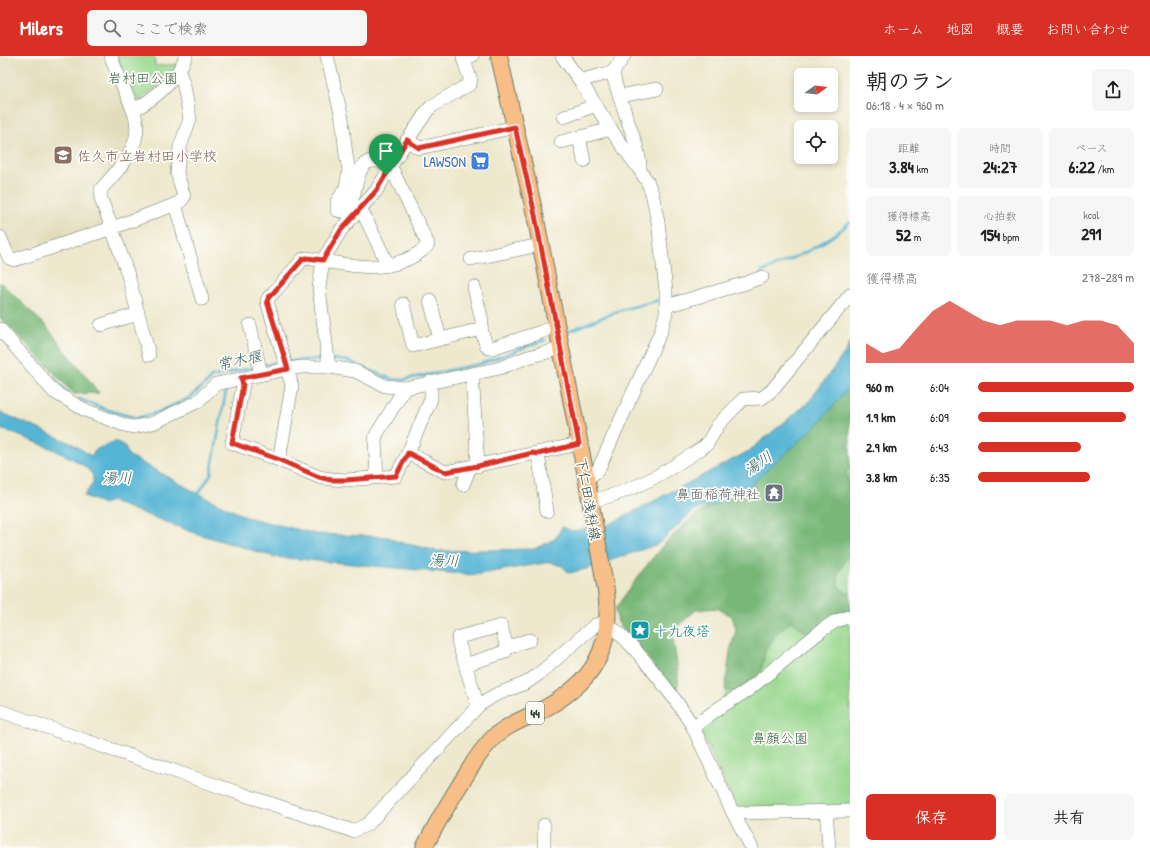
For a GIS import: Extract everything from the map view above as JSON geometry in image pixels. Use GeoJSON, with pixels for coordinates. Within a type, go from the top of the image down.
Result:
{"type":"FeatureCollection","features":[{"type":"Feature","properties":{"kind":"main road","name":"下仁田浅科線"},"geometry":{"type":"LineString","coordinates":[[424,848],[447,804],[487,744],[500,732],[558,701],[579,684],[590,671],[601,652],[606,639],[608,601],[586,476],[540,245],[499,56]]}},
{"type":"Feature","properties":{"kind":"street"},"geometry":{"type":"LineString","coordinates":[[111,56],[115,70],[133,110],[137,126],[132,148],[124,164],[101,189],[100,194],[128,275],[149,356]]}},
{"type":"Feature","properties":{"kind":"street"},"geometry":{"type":"LineString","coordinates":[[133,110],[142,106],[164,88],[179,71],[186,56]]}},
{"type":"Feature","properties":{"kind":"street"},"geometry":{"type":"LineString","coordinates":[[280,460],[292,386],[267,301],[269,297],[303,259],[323,260],[364,267],[382,267],[412,257],[427,247],[428,244],[391,166],[379,160],[367,162],[363,165],[358,174],[354,193],[348,209],[341,212],[337,210],[337,202],[346,187],[349,170],[342,118],[327,56]]}},
{"type":"Feature","properties":{"kind":"street"},"geometry":{"type":"LineString","coordinates":[[562,56],[639,169],[652,194],[658,222],[666,301],[666,313],[661,331],[598,470],[592,475],[586,476]]}},
{"type":"Feature","properties":{"kind":"street"},"geometry":{"type":"LineString","coordinates":[[581,82],[586,79],[613,72],[624,56]]}},
{"type":"Feature","properties":{"kind":"street"},"geometry":{"type":"LineString","coordinates":[[328,361],[320,288],[323,260],[341,230],[376,191],[407,140],[432,106],[470,84],[471,81],[466,57]]}},
{"type":"Feature","properties":{"kind":"street"},"geometry":{"type":"LineString","coordinates":[[0,237],[9,258],[14,260],[112,228],[183,200],[184,197],[177,172],[180,147],[190,119],[184,86],[179,71]]}},
{"type":"Feature","properties":{"kind":"street"},"geometry":{"type":"LineString","coordinates":[[613,72],[637,148],[640,164],[639,169]]}},
{"type":"Feature","properties":{"kind":"street"},"geometry":{"type":"LineString","coordinates":[[620,96],[657,89]]}},
{"type":"Feature","properties":{"kind":"street"},"geometry":{"type":"LineString","coordinates":[[564,117],[596,105]]}},
{"type":"Feature","properties":{"kind":"street"},"geometry":{"type":"LineString","coordinates":[[407,140],[419,148],[515,127]]}},
{"type":"Feature","properties":{"kind":"street"},"geometry":{"type":"LineString","coordinates":[[561,142],[611,129]]}},
{"type":"Feature","properties":{"kind":"street"},"geometry":{"type":"LineString","coordinates":[[579,138],[584,161]]}},
{"type":"Feature","properties":{"kind":"street"},"geometry":{"type":"LineString","coordinates":[[175,204],[202,299]]}},
{"type":"Feature","properties":{"kind":"street"},"geometry":{"type":"LineString","coordinates":[[360,210],[366,219],[388,265]]}},
{"type":"Feature","properties":{"kind":"street"},"geometry":{"type":"LineString","coordinates":[[471,259],[540,245]]}},
{"type":"Feature","properties":{"kind":"street"},"geometry":{"type":"LineString","coordinates":[[666,301],[746,283],[762,277]]}},
{"type":"Feature","properties":{"kind":"street"},"geometry":{"type":"LineString","coordinates":[[474,287],[482,320],[481,329],[488,348],[556,327]]}},
{"type":"Feature","properties":{"kind":"street"},"geometry":{"type":"LineString","coordinates":[[591,504],[639,486],[669,470],[707,444],[718,425],[743,399],[762,398],[772,390],[850,295]]}},
{"type":"Feature","properties":{"kind":"street"},"geometry":{"type":"LineString","coordinates":[[430,300],[440,339]]}},
{"type":"Feature","properties":{"kind":"street"},"geometry":{"type":"LineString","coordinates":[[403,304],[413,346],[481,329]]}},
{"type":"Feature","properties":{"kind":"street"},"geometry":{"type":"LineString","coordinates":[[101,325],[138,314]]}},
{"type":"Feature","properties":{"kind":"street"},"geometry":{"type":"LineString","coordinates":[[250,325],[260,369]]}},
{"type":"Feature","properties":{"kind":"street"},"geometry":{"type":"LineString","coordinates":[[0,329],[54,392],[85,410],[124,425],[134,427],[165,418],[197,402],[216,384],[233,380],[260,369],[286,364],[302,367],[328,361],[355,371],[385,386],[405,388],[500,368],[560,346]]}},
{"type":"Feature","properties":{"kind":"street"},"geometry":{"type":"LineString","coordinates":[[463,485],[474,466],[472,374]]}},
{"type":"Feature","properties":{"kind":"street"},"geometry":{"type":"LineString","coordinates":[[233,380],[243,385],[232,443],[280,460],[319,477],[331,480],[396,476],[408,453],[431,399],[430,382]]}},
{"type":"Feature","properties":{"kind":"street"},"geometry":{"type":"LineString","coordinates":[[377,477],[376,435],[405,388]]}},
{"type":"Feature","properties":{"kind":"street"},"geometry":{"type":"LineString","coordinates":[[408,453],[445,472],[533,453],[538,454],[579,444]]}},
{"type":"Feature","properties":{"kind":"street"},"geometry":{"type":"LineString","coordinates":[[538,454],[547,511]]}},
{"type":"Feature","properties":{"kind":"street"},"geometry":{"type":"LineString","coordinates":[[693,727],[754,686],[822,630],[834,622],[850,616]]}},
{"type":"Feature","properties":{"kind":"street"},"geometry":{"type":"LineString","coordinates":[[0,711],[353,831],[368,824],[479,704],[495,694],[518,686],[532,679],[546,669],[599,623],[607,625],[622,636],[675,700],[693,727],[733,813],[752,848]]}},
{"type":"Feature","properties":{"kind":"street"},"geometry":{"type":"LineString","coordinates":[[479,704],[476,700],[466,668],[458,641],[459,637],[501,626],[507,648]]}},
{"type":"Feature","properties":{"kind":"street"},"geometry":{"type":"LineString","coordinates":[[466,668],[471,663],[505,652],[507,648],[514,647],[524,641],[530,640]]}},
{"type":"Feature","properties":{"kind":"street"},"geometry":{"type":"LineString","coordinates":[[826,811],[829,848]]}},
{"type":"Feature","properties":{"kind":"street"},"geometry":{"type":"LineString","coordinates":[[733,813],[850,811]]}},
{"type":"Feature","properties":{"kind":"street"},"geometry":{"type":"LineString","coordinates":[[544,825],[544,848]]}},
{"type":"Feature","properties":{"kind":"shaded area","name":"佐久市立岩村田小学校"},"geometry":{"type":"Polygon","coordinates":[[[0,56],[106,56],[108,72],[128,108],[131,117],[129,147],[101,185],[108,225],[17,254],[8,239],[0,231],[0,56]]]}},
{"type":"Feature","properties":{"kind":"green space","name":"岩村田公園"},"geometry":{"type":"Polygon","coordinates":[[[117,56],[155,56],[155,66],[180,64],[168,79],[138,101],[117,56]]]}},
{"type":"Feature","properties":{"kind":"green space"},"geometry":{"type":"Polygon","coordinates":[[[0,282],[46,326],[99,393],[74,394],[0,318],[0,282]]]}},
{"type":"Feature","properties":{"kind":"green space"},"geometry":{"type":"Polygon","coordinates":[[[850,377],[850,466],[846,472],[850,494],[850,551],[838,574],[838,586],[846,593],[850,593],[850,612],[809,634],[791,621],[777,633],[765,651],[761,673],[734,692],[725,690],[730,651],[736,630],[732,616],[717,608],[696,610],[672,631],[678,671],[678,686],[673,688],[626,633],[618,622],[615,609],[639,575],[664,544],[695,515],[742,488],[850,377]]]}},
{"type":"Feature","properties":{"kind":"green space","name":"鼻顔公園"},"geometry":{"type":"Polygon","coordinates":[[[850,455],[850,807],[736,807],[701,732],[731,685],[740,638],[850,455]]]}},
{"type":"Feature","properties":{"kind":"water","name":"湯川"},"geometry":{"type":"Polygon","coordinates":[[[850,342],[850,386],[819,423],[743,492],[724,502],[695,510],[658,544],[586,569],[569,573],[562,566],[550,562],[474,575],[275,557],[195,533],[110,501],[104,504],[84,496],[93,483],[92,474],[86,468],[64,454],[0,429],[0,412],[73,444],[91,456],[95,450],[115,441],[125,446],[128,455],[195,492],[246,517],[316,534],[389,537],[398,542],[438,551],[534,549],[555,539],[562,527],[573,531],[608,525],[749,451],[808,403],[846,351],[850,342]]]}},
{"type":"Feature","properties":{"kind":"waterway"},"geometry":{"type":"LineString","coordinates":[[762,272],[797,257],[820,244],[850,222]]}},
{"type":"Feature","properties":{"kind":"waterway"},"geometry":{"type":"LineString","coordinates":[[669,298],[680,295]]}},
{"type":"Feature","properties":{"kind":"waterway"},"geometry":{"type":"LineString","coordinates":[[568,331],[621,310],[663,299]]}},
{"type":"Feature","properties":{"kind":"waterway","name":"常木堰"},"geometry":{"type":"LineString","coordinates":[[362,367],[392,379],[402,380],[480,364],[545,340]]}},
{"type":"Feature","properties":{"kind":"waterway","name":"常木堰"},"geometry":{"type":"LineString","coordinates":[[27,350],[52,378],[68,393]]}},
{"type":"Feature","properties":{"kind":"waterway","name":"常木堰"},"geometry":{"type":"LineString","coordinates":[[289,361],[324,359]]}},
{"type":"Feature","properties":{"kind":"waterway","name":"常木堰"},"geometry":{"type":"LineString","coordinates":[[331,359],[348,361],[357,365]]}},
{"type":"Feature","properties":{"kind":"waterway","name":"常木堰"},"geometry":{"type":"LineString","coordinates":[[264,365],[280,362]]}},
{"type":"Feature","properties":{"kind":"waterway","name":"常木堰"},"geometry":{"type":"LineString","coordinates":[[79,399],[107,410],[137,418],[156,413],[189,398],[207,383],[211,377],[255,367]]}},
{"type":"Feature","properties":{"kind":"waterway"},"geometry":{"type":"LineString","coordinates":[[197,496],[211,474],[227,385]]}},
{"type":"Feature","properties":{"kind":"place","name":"佐久市立岩村田小学校"},"geometry":{"type":"Point","coordinates":[63,155]}},
{"type":"Feature","properties":{"kind":"place","name":"LAWSON"},"geometry":{"type":"Point","coordinates":[480,161]}},
{"type":"Feature","properties":{"kind":"place","name":"鼻面稲荷神社"},"geometry":{"type":"Point","coordinates":[774,493]}},
{"type":"Feature","properties":{"kind":"place","name":"十九夜塔"},"geometry":{"type":"Point","coordinates":[640,630]}},
{"type":"Feature","properties":{"kind":"route"},"geometry":{"type":"LineString","coordinates":[[515,127],[535,215],[579,444],[538,454],[533,453],[445,472],[408,453],[396,476],[331,480],[319,477],[280,460],[232,443],[243,385],[241,378],[288,369],[267,301],[269,297],[301,260],[307,258],[323,260],[334,239],[376,191],[386,175],[407,140],[419,148],[515,127]]}}]}
